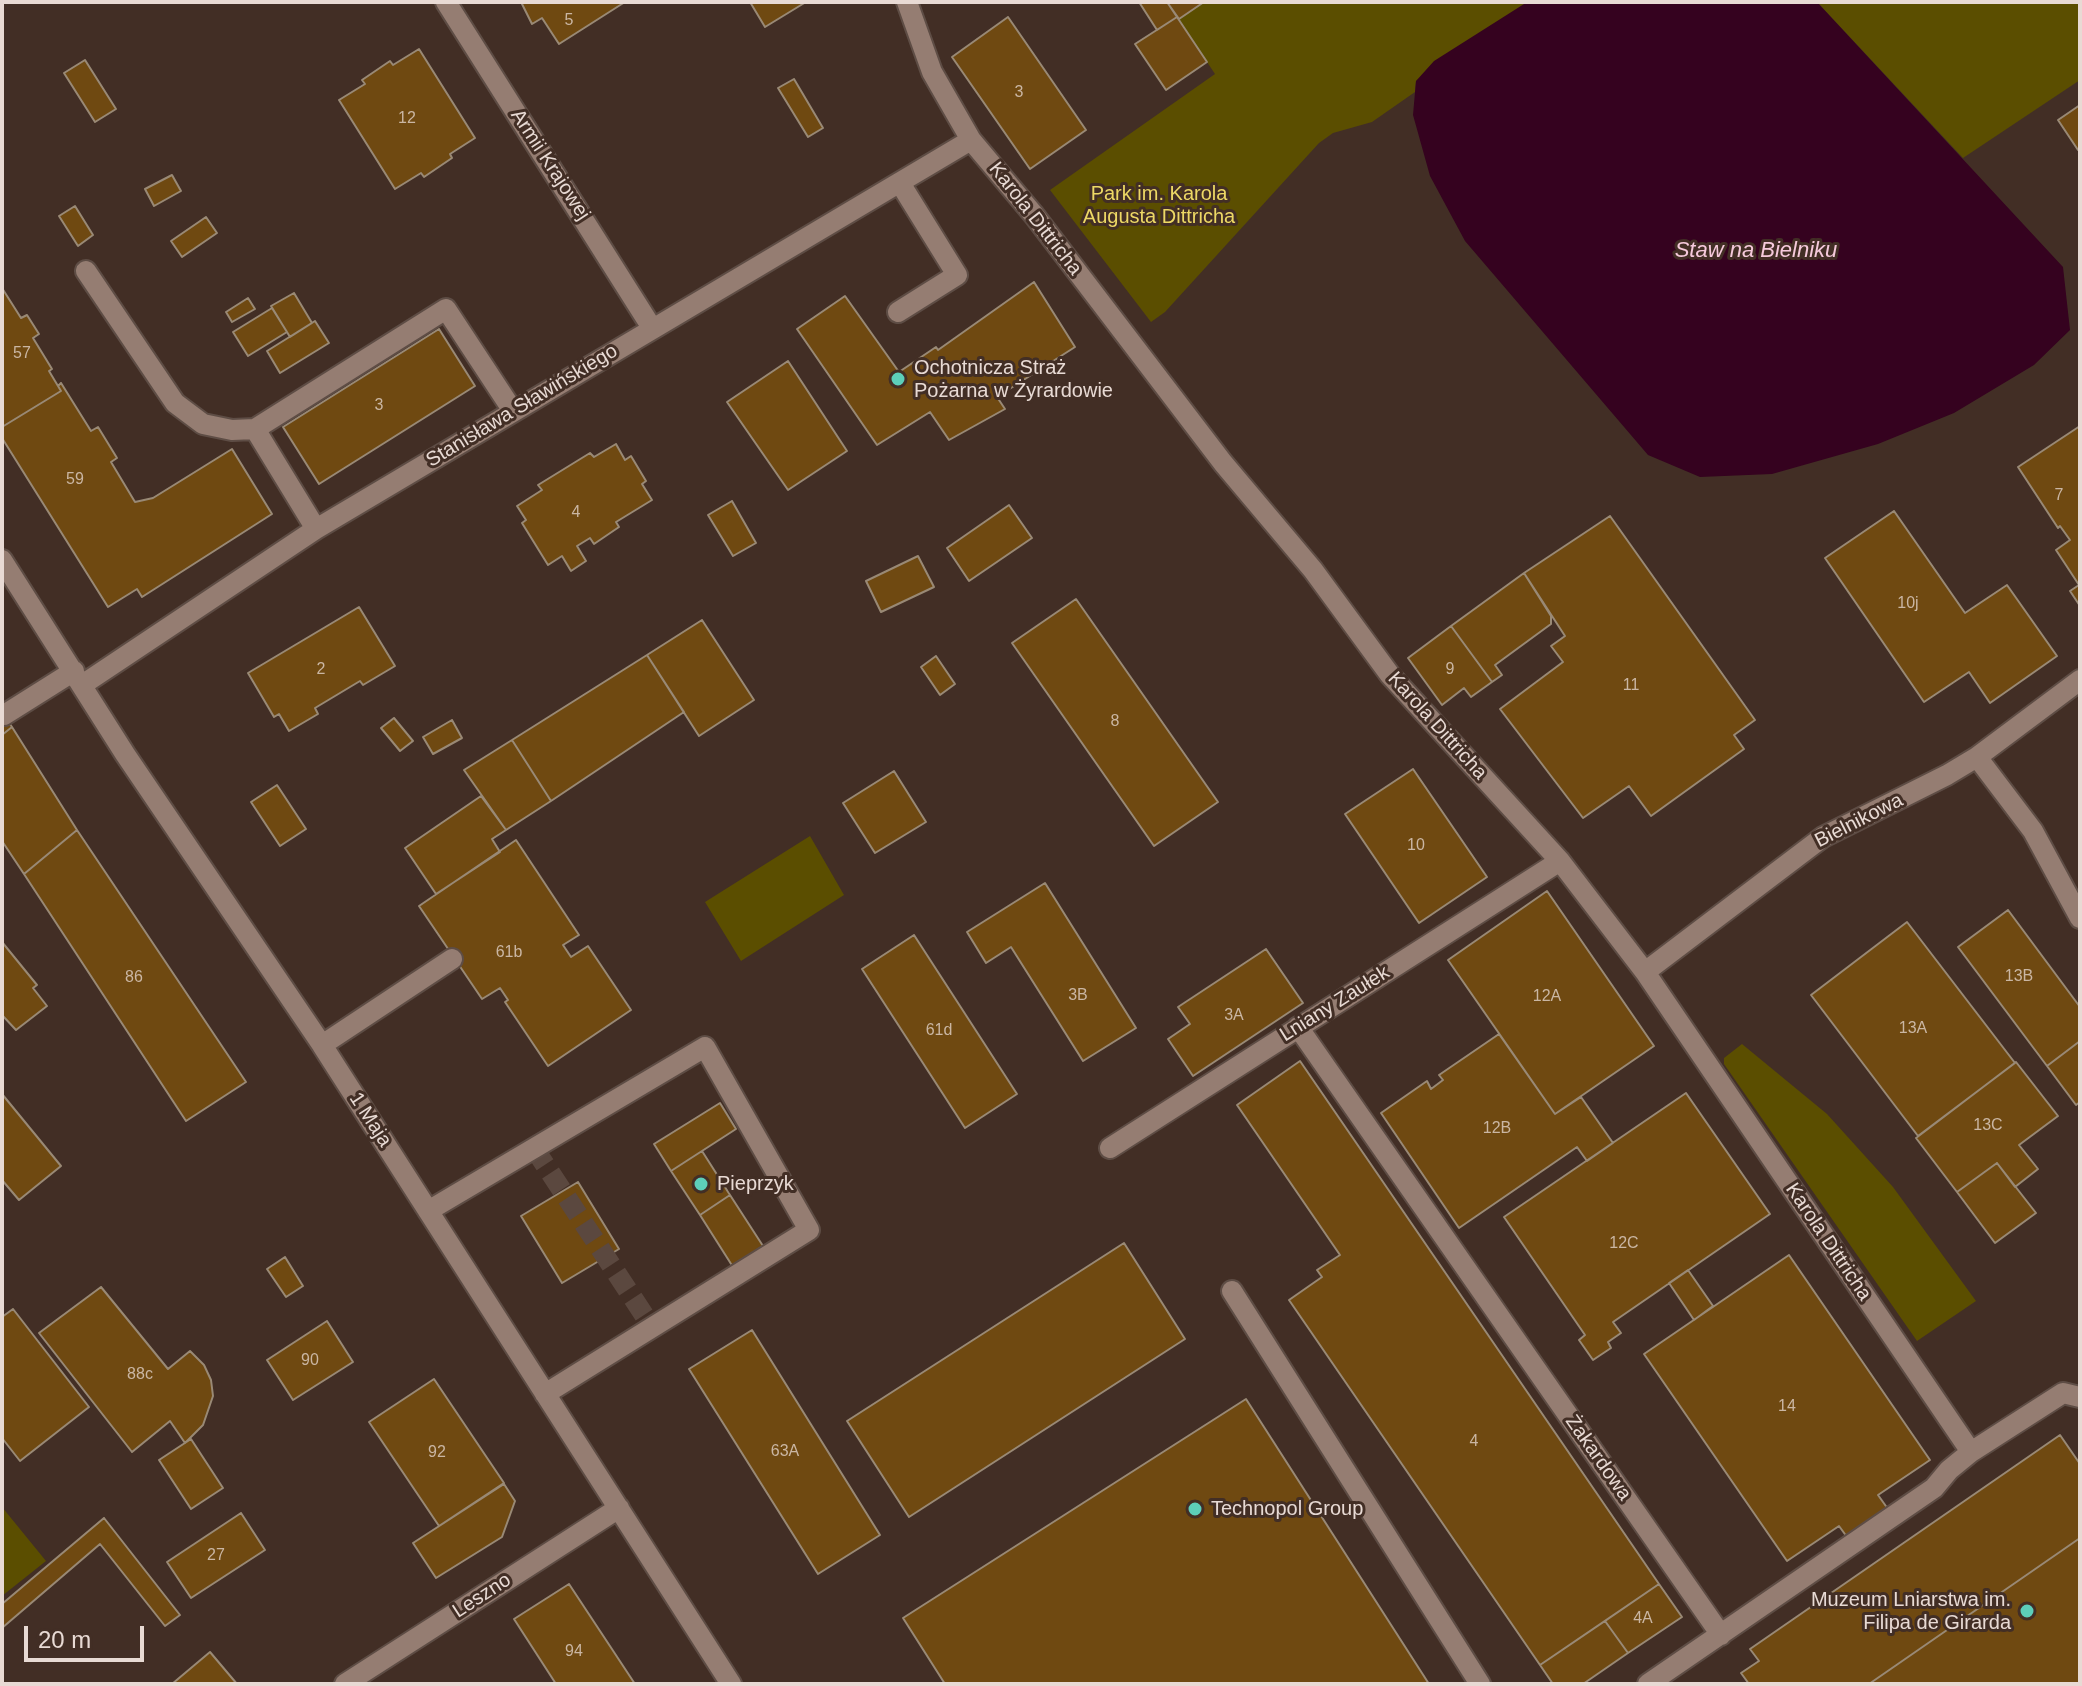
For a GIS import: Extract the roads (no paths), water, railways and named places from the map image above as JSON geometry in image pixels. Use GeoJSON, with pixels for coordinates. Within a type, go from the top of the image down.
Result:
{"type":"FeatureCollection","features":[{"type":"Feature","properties":{"kind":"street","name":"Armii Krajowej"},"geometry":{"type":"LineString","coordinates":[[446,2],[652,328]]}},
{"type":"Feature","properties":{"kind":"street","name":"Karola Dittricha"},"geometry":{"type":"LineString","coordinates":[[907,2],[932,72],[971,140],[1034,215],[1223,463],[1313,570],[1390,675],[1560,861],[1645,972],[1971,1452]]}},
{"type":"Feature","properties":{"kind":"street","name":"Stanisława Sławińskiego"},"geometry":{"type":"LineString","coordinates":[[4,715],[78,678],[316,529],[971,140]]}},
{"type":"Feature","properties":{"kind":"street"},"geometry":{"type":"LineString","coordinates":[[898,312],[957,275],[900,183]]}},
{"type":"Feature","properties":{"kind":"street"},"geometry":{"type":"LineString","coordinates":[[86,271],[175,403],[203,424],[232,430],[255,429],[446,309],[513,411]]}},
{"type":"Feature","properties":{"kind":"street"},"geometry":{"type":"LineString","coordinates":[[255,429],[316,529]]}},
{"type":"Feature","properties":{"kind":"street","name":"1 Maja"},"geometry":{"type":"LineString","coordinates":[[2,560],[125,754],[322,1045],[731,1684]]}},
{"type":"Feature","properties":{"kind":"street","name":"Bielnikowa"},"geometry":{"type":"LineString","coordinates":[[1645,972],[1823,837],[1907,797],[1977,757],[2080,680]]}},
{"type":"Feature","properties":{"kind":"street"},"geometry":{"type":"LineString","coordinates":[[1977,757],[2033,831],[2080,918]]}},
{"type":"Feature","properties":{"kind":"street","name":"Lniany Zaułek"},"geometry":{"type":"LineString","coordinates":[[1110,1148],[1560,861]]}},
{"type":"Feature","properties":{"kind":"street"},"geometry":{"type":"LineString","coordinates":[[322,1045],[452,959]]}},
{"type":"Feature","properties":{"kind":"street","name":"Żakardowa"},"geometry":{"type":"LineString","coordinates":[[1298,1027],[1721,1635]]}},
{"type":"Feature","properties":{"kind":"street"},"geometry":{"type":"LineString","coordinates":[[428,1211],[705,1047],[809,1230],[545,1394]]}},
{"type":"Feature","properties":{"kind":"street"},"geometry":{"type":"LineString","coordinates":[[1232,1291],[1480,1684]]}},
{"type":"Feature","properties":{"kind":"street"},"geometry":{"type":"LineString","coordinates":[[1648,1684],[1934,1488],[1949,1470],[1971,1452],[2063,1393],[2080,1397]]}},
{"type":"Feature","properties":{"kind":"street","name":"Leszno"},"geometry":{"type":"LineString","coordinates":[[345,1684],[619,1508]]}},
{"type":"Feature","properties":{"kind":"water","name":"Staw na Bielniku"},"geometry":{"type":"Polygon","coordinates":[[[1523,2],[1817,2],[2063,267],[2070,330],[2034,365],[1954,413],[1878,444],[1772,474],[1700,477],[1648,455],[1465,241],[1430,176],[1413,115],[1416,81],[1434,61],[1523,2]]]}},
{"type":"Feature","properties":{"kind":"tunnel"},"geometry":{"type":"LineString","coordinates":[[534,1148],[652,1327]]}},
{"type":"Feature","properties":{"kind":"place","name":"Ochotnicza Straż Pożarna w Żyrardowie"},"geometry":{"type":"Point","coordinates":[898,379]}},
{"type":"Feature","properties":{"kind":"place","name":"Pieprzyk"},"geometry":{"type":"Point","coordinates":[701,1184]}},
{"type":"Feature","properties":{"kind":"place","name":"Technopol Group"},"geometry":{"type":"Point","coordinates":[1195,1509]}},
{"type":"Feature","properties":{"kind":"place","name":"Muzeum Lniarstwa im. Filipa de Girarda"},"geometry":{"type":"Point","coordinates":[2027,1611]}},
{"type":"Feature","properties":{"kind":"park label","name":"Park im. Karola Augusta Dittricha"},"geometry":{"type":"Point","coordinates":[1159,206]}}]}
